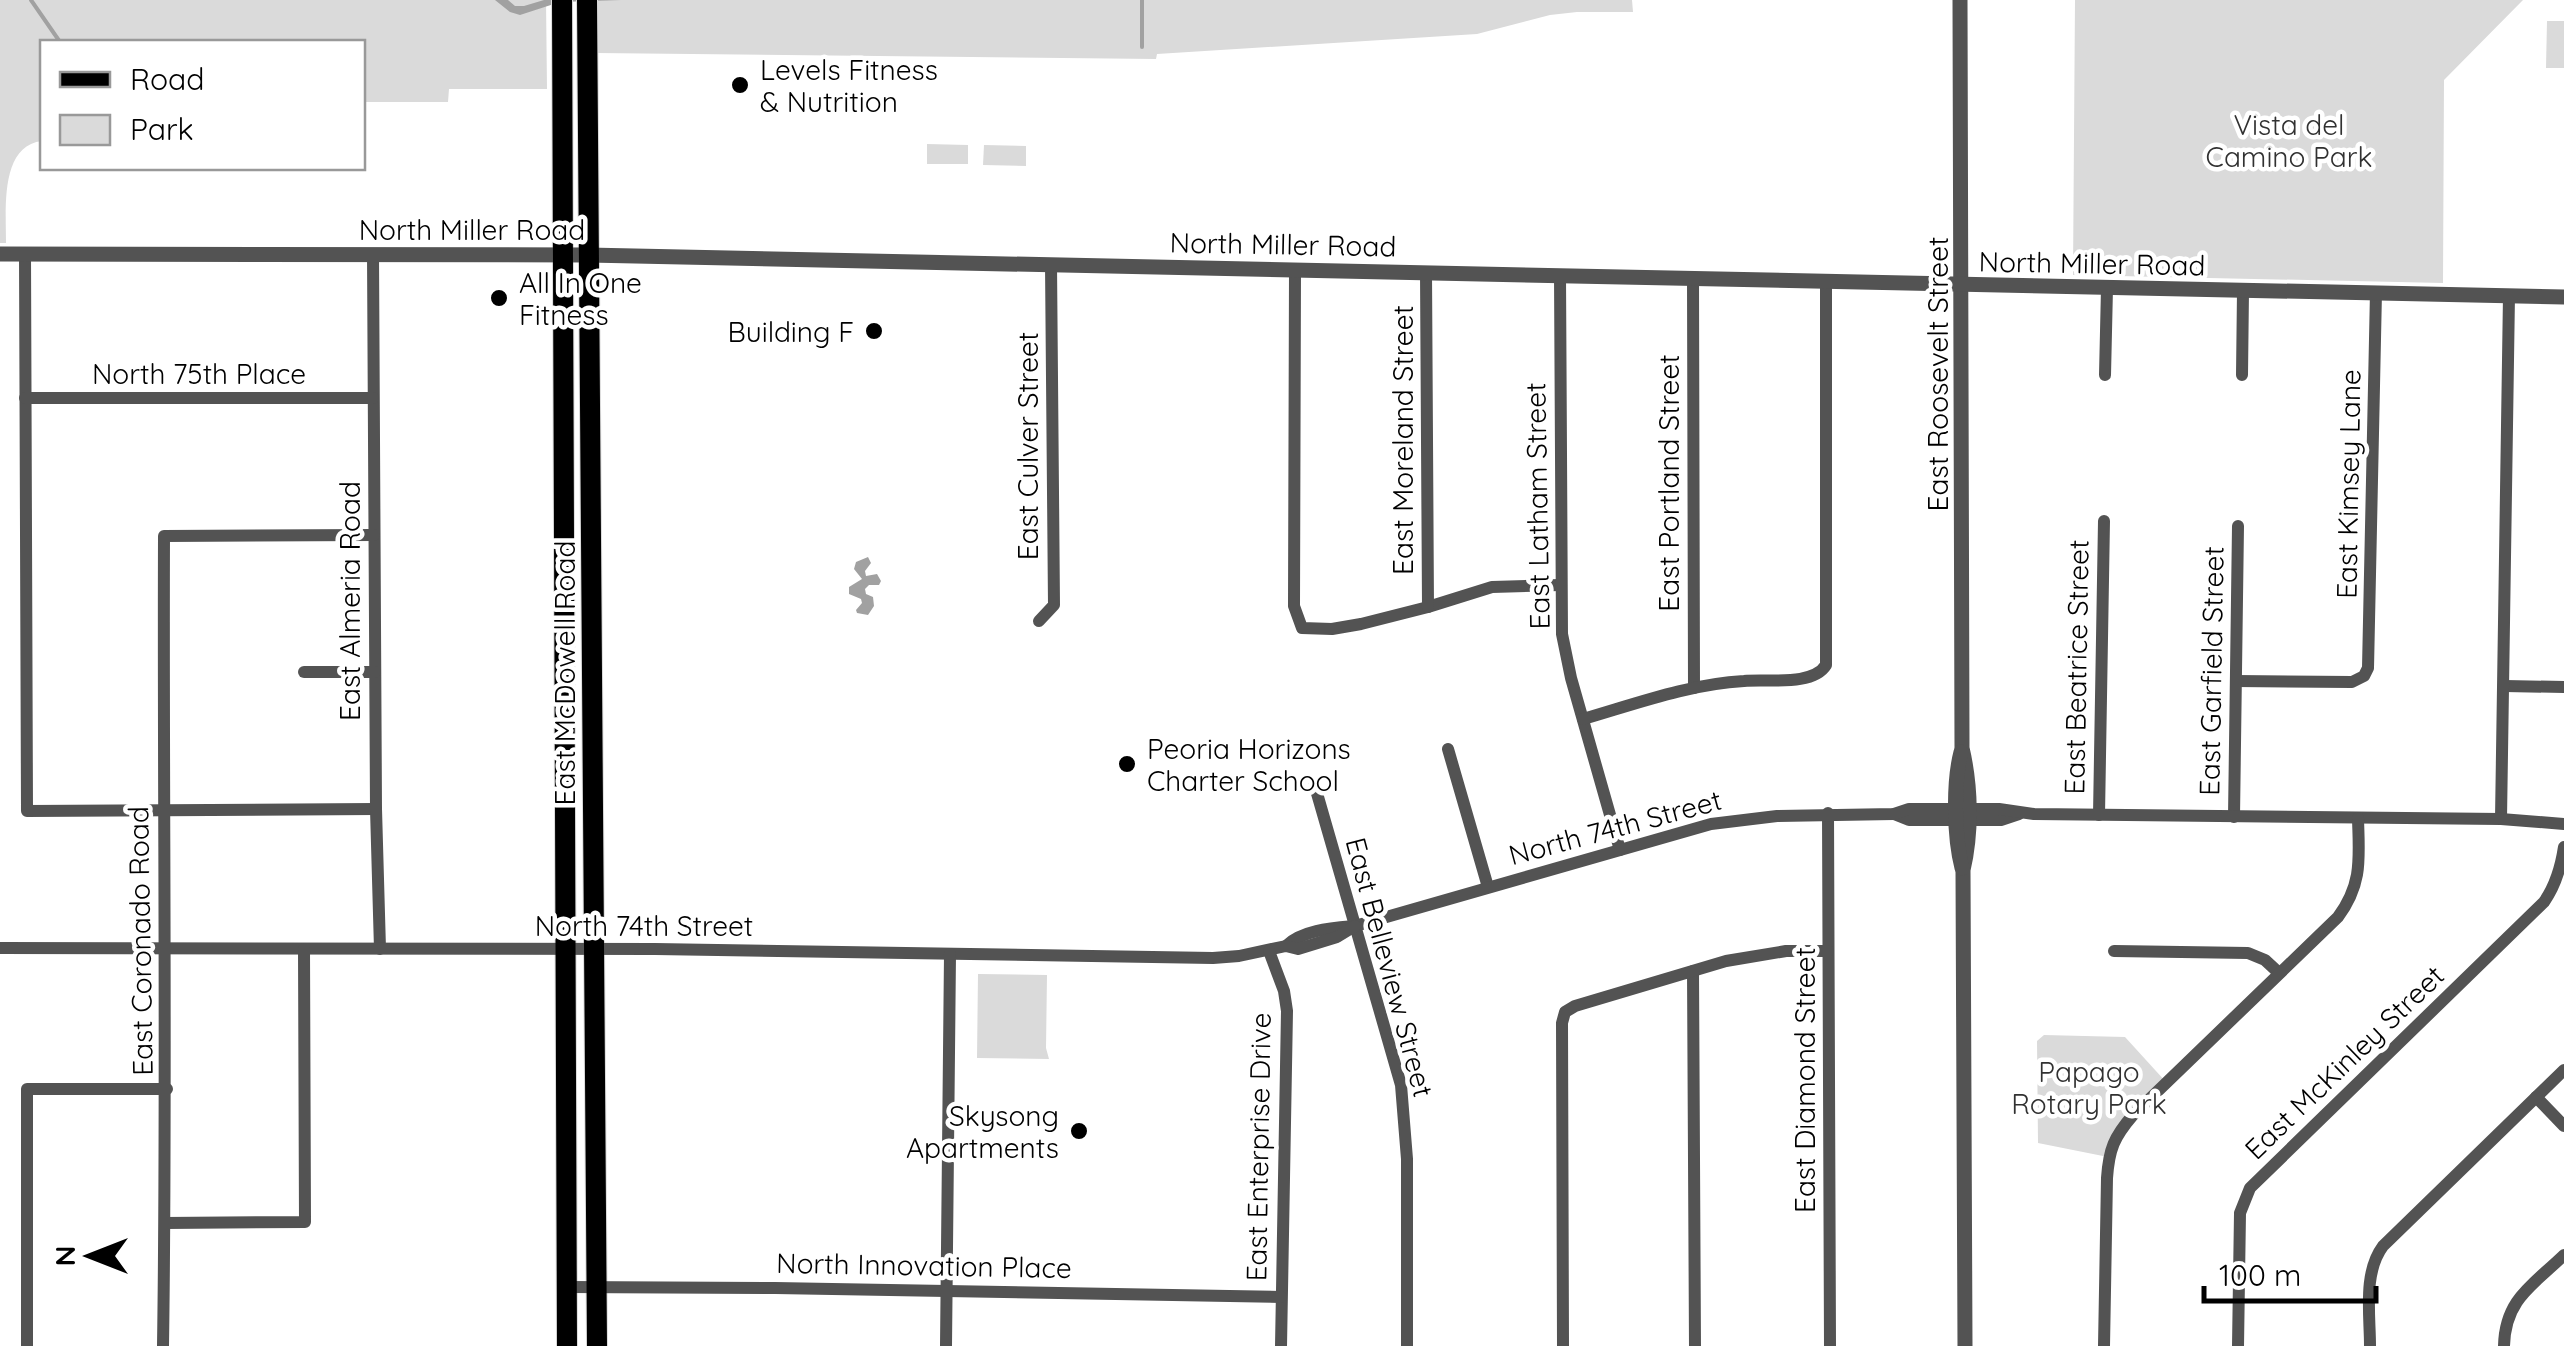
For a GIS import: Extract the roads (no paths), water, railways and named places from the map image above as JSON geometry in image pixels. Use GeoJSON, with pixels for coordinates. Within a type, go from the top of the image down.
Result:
{"type":"FeatureCollection","features":[{"type":"Feature","properties":{"kind":"main road","name":"East McDowell Road"},"geometry":{"type":"LineString","coordinates":[[562,6],[567,1346]]}},
{"type":"Feature","properties":{"kind":"main road","name":"East McDowell Road"},"geometry":{"type":"LineString","coordinates":[[587,6],[597,1346]]}},
{"type":"Feature","properties":{"kind":"street","name":"East Roosevelt Street"},"geometry":{"type":"LineString","coordinates":[[1960,0],[1962,748],[1956,770],[1962,814],[1957,850],[1963,870],[1964,1346]]}},
{"type":"Feature","properties":{"kind":"street","name":"North Miller Road"},"geometry":{"type":"LineString","coordinates":[[0,254],[588,254],[2564,297]]}},
{"type":"Feature","properties":{"kind":"street"},"geometry":{"type":"LineString","coordinates":[[25,254],[27,812],[376,809]]}},
{"type":"Feature","properties":{"kind":"street","name":"East Almeria Road"},"geometry":{"type":"LineString","coordinates":[[373,254],[380,949]]}},
{"type":"Feature","properties":{"kind":"street","name":"East Culver Street"},"geometry":{"type":"LineString","coordinates":[[1039,621],[1054,605],[1051,264]]}},
{"type":"Feature","properties":{"kind":"street"},"geometry":{"type":"LineString","coordinates":[[1295,270],[1294,606],[1302,628],[1346,626],[1492,587],[1560,585]]}},
{"type":"Feature","properties":{"kind":"street","name":"East Moreland Street"},"geometry":{"type":"LineString","coordinates":[[1426,272],[1428,607]]}},
{"type":"Feature","properties":{"kind":"street","name":"East Latham Street"},"geometry":{"type":"LineString","coordinates":[[1560,275],[1562,634],[1620,850]]}},
{"type":"Feature","properties":{"kind":"street","name":"East Portland Street"},"geometry":{"type":"LineString","coordinates":[[1693,278],[1694,688]]}},
{"type":"Feature","properties":{"kind":"street"},"geometry":{"type":"LineString","coordinates":[[1583,719],[1727,682],[1805,679],[1820,673],[1826,665],[1826,280]]}},
{"type":"Feature","properties":{"kind":"street"},"geometry":{"type":"LineString","coordinates":[[2105,374],[2107,288]]}},
{"type":"Feature","properties":{"kind":"street"},"geometry":{"type":"LineString","coordinates":[[2242,375],[2243,291]]}},
{"type":"Feature","properties":{"kind":"street","name":"East Kimsey Lane"},"geometry":{"type":"LineString","coordinates":[[2236,680],[2352,682],[2364,676],[2370,658],[2376,292]]}},
{"type":"Feature","properties":{"kind":"street"},"geometry":{"type":"LineString","coordinates":[[2501,819],[2510,295]]}},
{"type":"Feature","properties":{"kind":"street","name":"North 75th Place"},"geometry":{"type":"LineString","coordinates":[[25,398],[373,398]]}},
{"type":"Feature","properties":{"kind":"street","name":"East Beatrice Street"},"geometry":{"type":"LineString","coordinates":[[2099,815],[2104,521]]}},
{"type":"Feature","properties":{"kind":"street","name":"East Garfield Street"},"geometry":{"type":"LineString","coordinates":[[2234,816],[2238,526]]}},
{"type":"Feature","properties":{"kind":"street","name":"East Coronado Road"},"geometry":{"type":"LineString","coordinates":[[163,1346],[164,536],[374,535]]}},
{"type":"Feature","properties":{"kind":"street"},"geometry":{"type":"LineString","coordinates":[[304,672],[375,672]]}},
{"type":"Feature","properties":{"kind":"street"},"geometry":{"type":"LineString","coordinates":[[2505,686],[2564,687]]}},
{"type":"Feature","properties":{"kind":"street"},"geometry":{"type":"LineString","coordinates":[[1448,749],[1488,887]]}},
{"type":"Feature","properties":{"kind":"street","name":"East Belleview Street"},"geometry":{"type":"LineString","coordinates":[[1314,783],[1401,1085],[1407,1159],[1407,1346]]}},
{"type":"Feature","properties":{"kind":"street","name":"North 74th Street"},"geometry":{"type":"LineString","coordinates":[[0,948],[594,949],[1200,958],[1240,956],[1286,946],[1298,948],[1337,938],[1355,926],[1711,824],[1776,816],[1894,814],[1909,808],[2001,820],[2020,814],[2501,819],[2564,824]]}},
{"type":"Feature","properties":{"kind":"street","name":"East Diamond Street"},"geometry":{"type":"LineString","coordinates":[[1828,814],[1830,1346]]}},
{"type":"Feature","properties":{"kind":"street"},"geometry":{"type":"LineString","coordinates":[[2104,1346],[2106,1178],[2108,1154],[2118,1132],[2349,902],[2356,886],[2359,860],[2358,818]]}},
{"type":"Feature","properties":{"kind":"street","name":"East McKinley Street"},"geometry":{"type":"LineString","coordinates":[[2238,1346],[2240,1213],[2250,1188],[2544,902],[2561,869],[2564,847]]}},
{"type":"Feature","properties":{"kind":"street"},"geometry":{"type":"LineString","coordinates":[[165,1224],[305,1222],[304,949]]}},
{"type":"Feature","properties":{"kind":"street","name":"East Enterprise Drive"},"geometry":{"type":"LineString","coordinates":[[1270,950],[1288,1011],[1281,1346]]}},
{"type":"Feature","properties":{"kind":"street"},"geometry":{"type":"LineString","coordinates":[[1563,1346],[1565,1012],[1693,971],[1762,954],[1828,951]]}},
{"type":"Feature","properties":{"kind":"street"},"geometry":{"type":"LineString","coordinates":[[2114,951],[2248,954],[2265,960],[2279,972]]}},
{"type":"Feature","properties":{"kind":"street"},"geometry":{"type":"LineString","coordinates":[[946,1346],[950,954]]}},
{"type":"Feature","properties":{"kind":"street"},"geometry":{"type":"LineString","coordinates":[[1693,971],[1696,1346]]}},
{"type":"Feature","properties":{"kind":"street"},"geometry":{"type":"LineString","coordinates":[[2370,1346],[2370,1278],[2376,1254],[2564,1070]]}},
{"type":"Feature","properties":{"kind":"street"},"geometry":{"type":"LineString","coordinates":[[27,1346],[27,1090],[166,1090]]}},
{"type":"Feature","properties":{"kind":"street"},"geometry":{"type":"LineString","coordinates":[[2536,1097],[2564,1126]]}},
{"type":"Feature","properties":{"kind":"street"},"geometry":{"type":"LineString","coordinates":[[2504,1346],[2507,1318],[2514,1304],[2564,1255]]}},
{"type":"Feature","properties":{"kind":"street","name":"North Innovation Place"},"geometry":{"type":"LineString","coordinates":[[567,1287],[1281,1297]]}},
{"type":"Feature","properties":{"kind":"waterway"},"geometry":{"type":"LineString","coordinates":[[31,0],[59,40]]}},
{"type":"Feature","properties":{"kind":"waterway"},"geometry":{"type":"LineString","coordinates":[[1142,0],[1142,47]]}},
{"type":"Feature","properties":{"kind":"place","name":"Levels Fitness & Nutrition"},"geometry":{"type":"Point","coordinates":[740,85]}},
{"type":"Feature","properties":{"kind":"place","name":"All In One Fitness"},"geometry":{"type":"Point","coordinates":[499,298]}},
{"type":"Feature","properties":{"kind":"place","name":"Building F"},"geometry":{"type":"Point","coordinates":[874,331]}},
{"type":"Feature","properties":{"kind":"place","name":"Peoria Horizons Charter School"},"geometry":{"type":"Point","coordinates":[1127,764]}},
{"type":"Feature","properties":{"kind":"place","name":"Skysong Apartments"},"geometry":{"type":"Point","coordinates":[1079,1131]}},
{"type":"Feature","properties":{"kind":"park label","name":"Vista del Camino Park"},"geometry":{"type":"Point","coordinates":[2289,140]}},
{"type":"Feature","properties":{"kind":"park label","name":"Papago Rotary Park"},"geometry":{"type":"Point","coordinates":[2089,1087]}}]}
